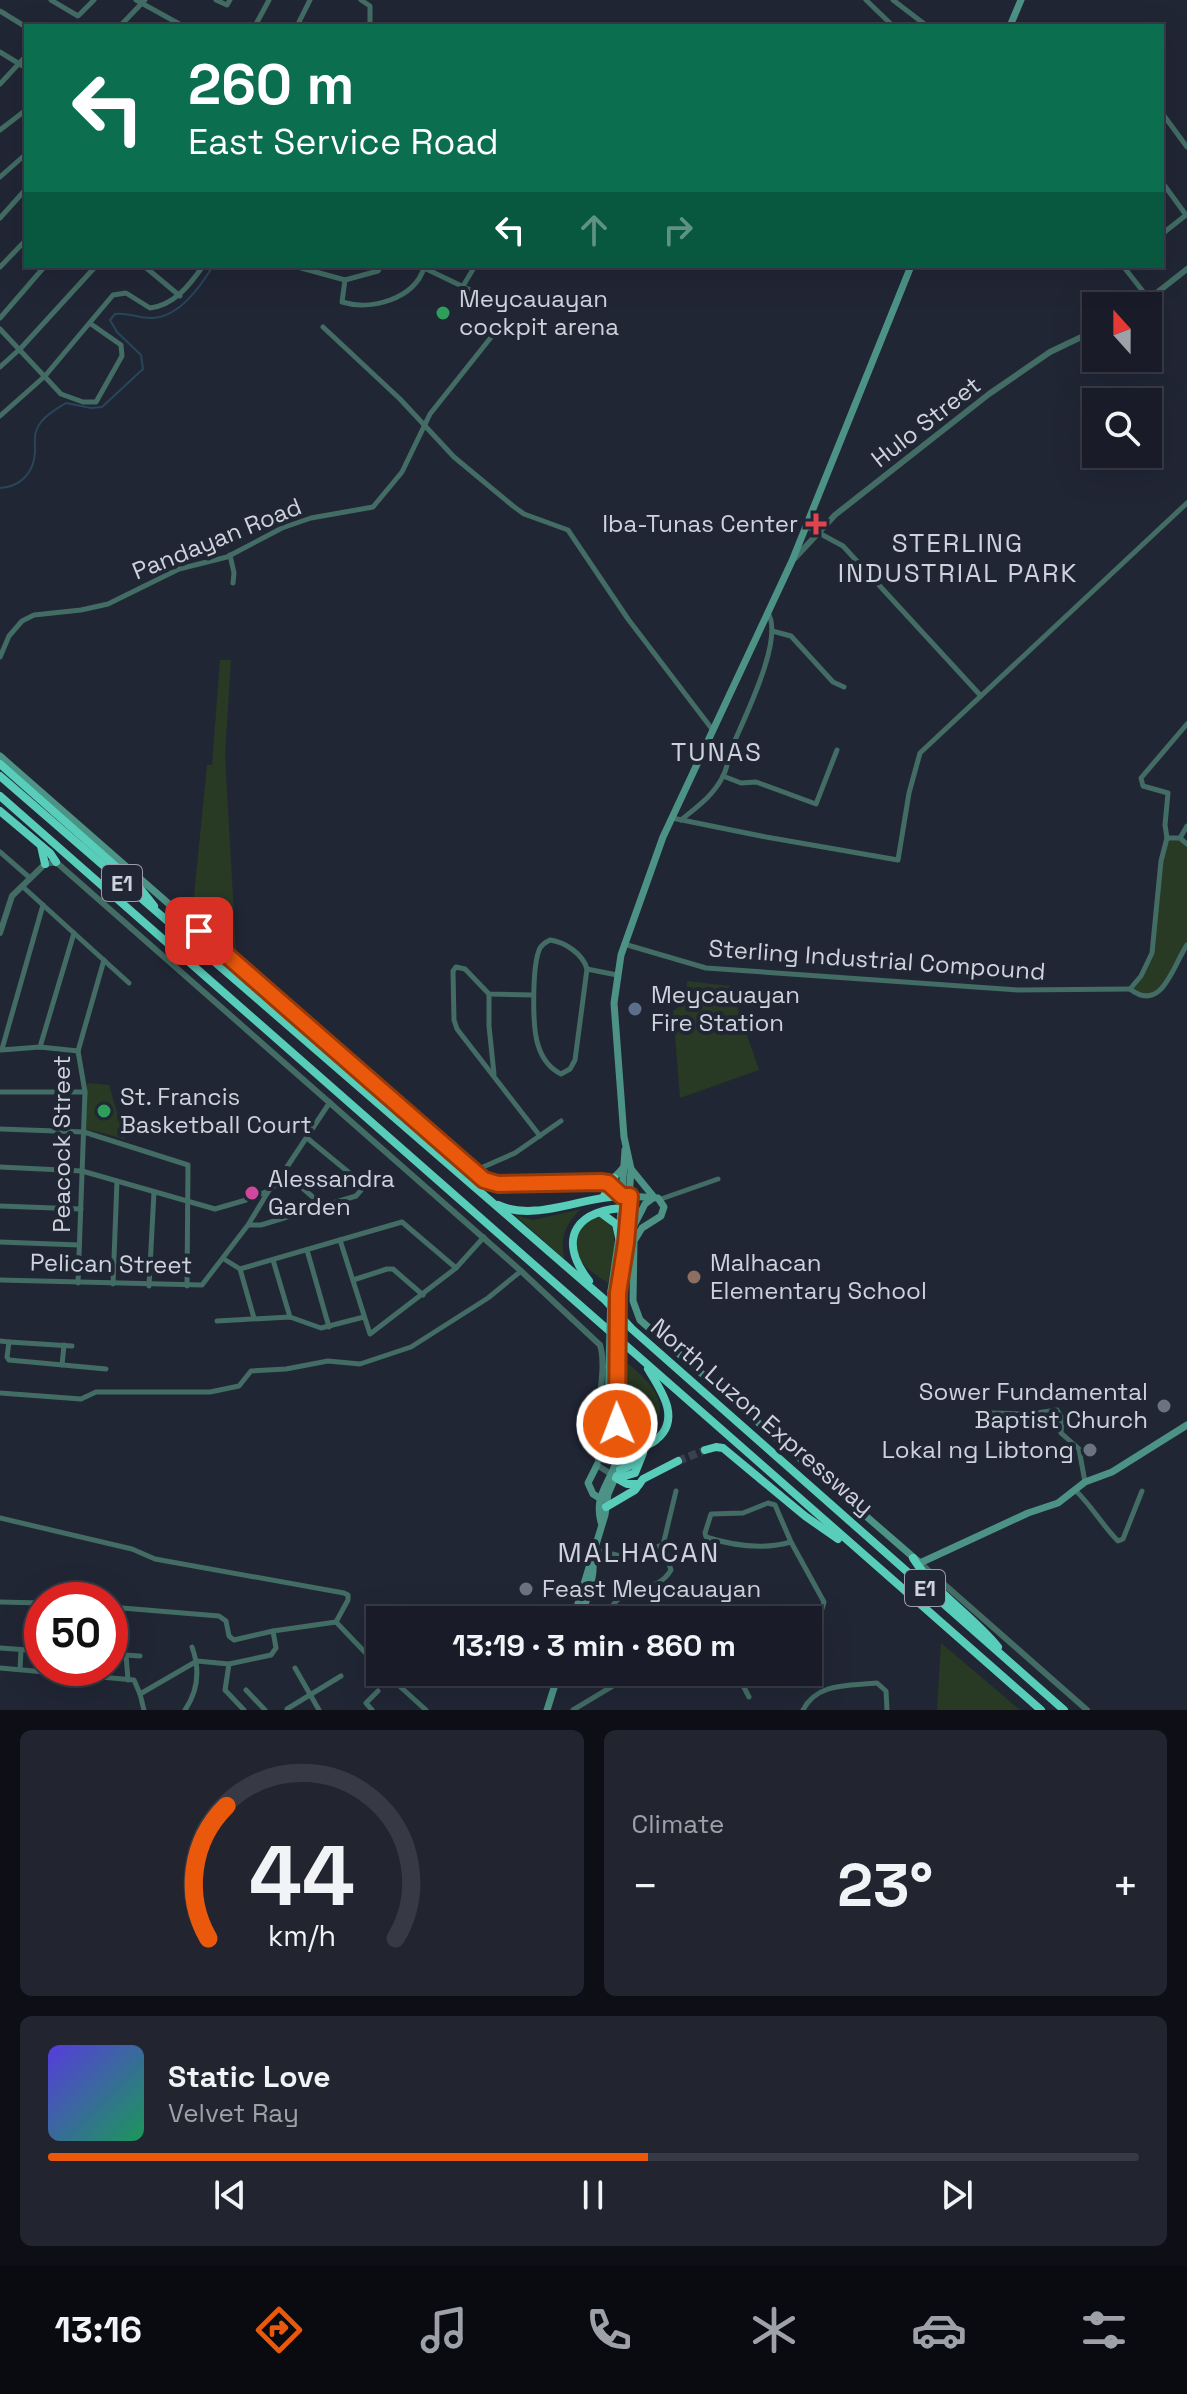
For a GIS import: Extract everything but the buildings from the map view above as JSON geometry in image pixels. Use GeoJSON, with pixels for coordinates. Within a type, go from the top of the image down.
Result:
{"type":"FeatureCollection","features":[{"type":"Feature","properties":{"kind":"highway"},"geometry":{"type":"LineString","coordinates":[[0,764],[139,887],[167,923]]}},
{"type":"Feature","properties":{"kind":"highway","name":"North Luzon Expressway"},"geometry":{"type":"LineString","coordinates":[[0,776],[605,1300],[632,1329],[1064,1710]]}},
{"type":"Feature","properties":{"kind":"highway","name":"North Luzon Expressway"},"geometry":{"type":"LineString","coordinates":[[0,796],[1041,1710]]}},
{"type":"Feature","properties":{"kind":"highway"},"geometry":{"type":"LineString","coordinates":[[0,811],[56,862]]}},
{"type":"Feature","properties":{"kind":"highway"},"geometry":{"type":"LineString","coordinates":[[40,845],[45,864]]}},
{"type":"Feature","properties":{"kind":"highway"},"geometry":{"type":"LineString","coordinates":[[604,1196],[612,1182]]}},
{"type":"Feature","properties":{"kind":"highway"},"geometry":{"type":"LineString","coordinates":[[488,1200],[502,1207],[527,1212],[604,1196],[626,1196]]}},
{"type":"Feature","properties":{"kind":"highway"},"geometry":{"type":"LineString","coordinates":[[605,1300],[584,1275],[573,1249],[577,1227],[596,1212],[625,1208]]}},
{"type":"Feature","properties":{"kind":"highway"},"geometry":{"type":"LineString","coordinates":[[596,1212],[613,1220],[622,1240]]}},
{"type":"Feature","properties":{"kind":"highway"},"geometry":{"type":"LineString","coordinates":[[616,1475],[628,1476],[636,1471],[646,1448],[664,1431],[669,1414],[661,1391],[641,1358]]}},
{"type":"Feature","properties":{"kind":"highway"},"geometry":{"type":"LineString","coordinates":[[621,1438],[631,1446],[646,1448]]}},
{"type":"Feature","properties":{"kind":"highway"},"geometry":{"type":"LineString","coordinates":[[705,1450],[723,1448],[805,1516],[868,1560]]}},
{"type":"Feature","properties":{"kind":"highway"},"geometry":{"type":"LineString","coordinates":[[603,1503],[635,1490],[643,1479],[678,1461]]}},
{"type":"Feature","properties":{"kind":"highway"},"geometry":{"type":"LineString","coordinates":[[616,1475],[630,1485],[639,1484]]}},
{"type":"Feature","properties":{"kind":"highway"},"geometry":{"type":"LineString","coordinates":[[916,1560],[923,1575],[980,1626],[1016,1669]]}},
{"type":"Feature","properties":{"kind":"main road"},"geometry":{"type":"LineString","coordinates":[[1011,24],[1021,0]]}},
{"type":"Feature","properties":{"kind":"main road"},"geometry":{"type":"LineString","coordinates":[[616,1475],[618,1450],[609,1419],[614,1292],[622,1240],[627,1168],[614,1003],[624,944],[712,729],[792,561],[910,268]]}},
{"type":"Feature","properties":{"kind":"main road"},"geometry":{"type":"LineString","coordinates":[[0,756],[488,1182],[612,1182],[627,1168]]}},
{"type":"Feature","properties":{"kind":"main road"},"geometry":{"type":"LineString","coordinates":[[627,1168],[648,1193],[664,1204],[663,1214],[642,1228],[634,1241],[633,1301],[640,1320],[916,1560],[1058,1503],[1085,1482],[1112,1472],[1187,1425]]}},
{"type":"Feature","properties":{"kind":"main road"},"geometry":{"type":"LineString","coordinates":[[612,1182],[626,1196],[658,1198]]}},
{"type":"Feature","properties":{"kind":"main road"},"geometry":{"type":"LineString","coordinates":[[622,1240],[645,1204],[658,1198]]}},
{"type":"Feature","properties":{"kind":"main road"},"geometry":{"type":"LineString","coordinates":[[578,1606],[588,1565],[594,1554],[603,1503],[625,1451],[616,1421],[613,1368]]}},
{"type":"Feature","properties":{"kind":"main road"},"geometry":{"type":"LineString","coordinates":[[599,1449],[607,1455],[618,1450]]}},
{"type":"Feature","properties":{"kind":"main road"},"geometry":{"type":"LineString","coordinates":[[597,1465],[588,1485],[603,1503]]}},
{"type":"Feature","properties":{"kind":"main road"},"geometry":{"type":"LineString","coordinates":[[547,1710],[555,1686]]}},
{"type":"Feature","properties":{"kind":"street"},"geometry":{"type":"LineString","coordinates":[[51,0],[78,16],[94,0]]}},
{"type":"Feature","properties":{"kind":"street"},"geometry":{"type":"LineString","coordinates":[[216,0],[227,5],[230,0]]}},
{"type":"Feature","properties":{"kind":"street"},"geometry":{"type":"LineString","coordinates":[[256,24],[269,0]]}},
{"type":"Feature","properties":{"kind":"street"},"geometry":{"type":"LineString","coordinates":[[298,24],[310,0]]}},
{"type":"Feature","properties":{"kind":"street"},"geometry":{"type":"LineString","coordinates":[[361,0],[370,6],[370,24]]}},
{"type":"Feature","properties":{"kind":"street"},"geometry":{"type":"LineString","coordinates":[[866,0],[891,24]]}},
{"type":"Feature","properties":{"kind":"street"},"geometry":{"type":"LineString","coordinates":[[893,0],[924,24]]}},
{"type":"Feature","properties":{"kind":"street"},"geometry":{"type":"LineString","coordinates":[[122,24],[141,1],[179,24]]}},
{"type":"Feature","properties":{"kind":"street"},"geometry":{"type":"LineString","coordinates":[[0,11],[24,26]]}},
{"type":"Feature","properties":{"kind":"street"},"geometry":{"type":"LineString","coordinates":[[168,24],[172,20]]}},
{"type":"Feature","properties":{"kind":"street"},"geometry":{"type":"LineString","coordinates":[[0,52],[24,67]]}},
{"type":"Feature","properties":{"kind":"street"},"geometry":{"type":"LineString","coordinates":[[0,84],[24,59]]}},
{"type":"Feature","properties":{"kind":"street"},"geometry":{"type":"LineString","coordinates":[[0,130],[24,111]]}},
{"type":"Feature","properties":{"kind":"street"},"geometry":{"type":"LineString","coordinates":[[1164,116],[1187,147]]}},
{"type":"Feature","properties":{"kind":"street"},"geometry":{"type":"LineString","coordinates":[[0,177],[24,156]]}},
{"type":"Feature","properties":{"kind":"street"},"geometry":{"type":"LineString","coordinates":[[1164,185],[1187,215],[1164,232]]}},
{"type":"Feature","properties":{"kind":"street"},"geometry":{"type":"LineString","coordinates":[[0,218],[24,191]]}},
{"type":"Feature","properties":{"kind":"street"},"geometry":{"type":"LineString","coordinates":[[0,267],[24,242]]}},
{"type":"Feature","properties":{"kind":"street"},"geometry":{"type":"LineString","coordinates":[[0,318],[43,268]]}},
{"type":"Feature","properties":{"kind":"street"},"geometry":{"type":"LineString","coordinates":[[0,367],[94,268]]}},
{"type":"Feature","properties":{"kind":"street"},"geometry":{"type":"LineString","coordinates":[[146,268],[180,296]]}},
{"type":"Feature","properties":{"kind":"street"},"geometry":{"type":"LineString","coordinates":[[0,416],[45,376],[113,295],[126,293],[150,308],[160,307],[180,296],[199,268]]}},
{"type":"Feature","properties":{"kind":"street"},"geometry":{"type":"LineString","coordinates":[[307,268],[345,280],[380,268]]}},
{"type":"Feature","properties":{"kind":"street"},"geometry":{"type":"LineString","coordinates":[[345,280],[342,302],[363,307],[396,298],[411,289],[421,277],[422,268]]}},
{"type":"Feature","properties":{"kind":"street"},"geometry":{"type":"LineString","coordinates":[[424,268],[463,286],[474,268]]}},
{"type":"Feature","properties":{"kind":"street"},"geometry":{"type":"LineString","coordinates":[[1125,268],[1143,292]]}},
{"type":"Feature","properties":{"kind":"street"},"geometry":{"type":"LineString","coordinates":[[1158,292],[1187,269]]}},
{"type":"Feature","properties":{"kind":"street","name":"Pandayan Road"},"geometry":{"type":"LineString","coordinates":[[0,657],[9,636],[22,621],[34,615],[108,604],[179,569],[230,555],[296,523],[373,507],[402,472],[423,423],[504,321],[504,315],[495,302],[463,286]]}},
{"type":"Feature","properties":{"kind":"street"},"geometry":{"type":"LineString","coordinates":[[0,329],[61,394],[83,402],[96,402],[122,356],[121,345],[91,324]]}},
{"type":"Feature","properties":{"kind":"street"},"geometry":{"type":"LineString","coordinates":[[323,327],[454,457],[513,506],[524,514],[568,530],[628,619],[712,729]]}},
{"type":"Feature","properties":{"kind":"street","name":"Hulo Street"},"geometry":{"type":"LineString","coordinates":[[792,561],[818,531],[846,506],[1032,363],[1082,337]]}},
{"type":"Feature","properties":{"kind":"street"},"geometry":{"type":"LineString","coordinates":[[676,819],[898,860],[909,793],[920,753],[1187,503]]}},
{"type":"Feature","properties":{"kind":"street"},"geometry":{"type":"LineString","coordinates":[[806,526],[843,546],[981,696]]}},
{"type":"Feature","properties":{"kind":"street"},"geometry":{"type":"LineString","coordinates":[[230,555],[233,583]]}},
{"type":"Feature","properties":{"kind":"street"},"geometry":{"type":"LineString","coordinates":[[676,819],[706,800],[723,776],[765,668],[772,631],[771,617],[767,612]]}},
{"type":"Feature","properties":{"kind":"street"},"geometry":{"type":"LineString","coordinates":[[772,631],[791,636],[833,682],[844,687]]}},
{"type":"Feature","properties":{"kind":"street"},"geometry":{"type":"LineString","coordinates":[[1130,989],[1141,976],[1152,953],[1161,861],[1167,838],[1168,793],[1143,786],[1141,778],[1187,724]]}},
{"type":"Feature","properties":{"kind":"street"},"geometry":{"type":"LineString","coordinates":[[723,776],[741,783],[756,782],[816,804],[837,750]]}},
{"type":"Feature","properties":{"kind":"street"},"geometry":{"type":"LineString","coordinates":[[1180,838],[1187,826]]}},
{"type":"Feature","properties":{"kind":"street"},"geometry":{"type":"LineString","coordinates":[[1167,838],[1180,838],[1187,844]]}},
{"type":"Feature","properties":{"kind":"street"},"geometry":{"type":"LineString","coordinates":[[0,852],[30,878]]}},
{"type":"Feature","properties":{"kind":"street"},"geometry":{"type":"LineString","coordinates":[[0,933],[9,903],[22,886],[45,864],[56,862],[484,1237],[593,1336],[601,1347],[597,1465],[616,1475]]}},
{"type":"Feature","properties":{"kind":"street"},"geometry":{"type":"LineString","coordinates":[[22,886],[129,983]]}},
{"type":"Feature","properties":{"kind":"street"},"geometry":{"type":"LineString","coordinates":[[43,905],[1,1050],[40,1047],[78,1051]]}},
{"type":"Feature","properties":{"kind":"street"},"geometry":{"type":"LineString","coordinates":[[40,1047],[74,933]]}},
{"type":"Feature","properties":{"kind":"street"},"geometry":{"type":"LineString","coordinates":[[550,940],[558,941],[582,957],[587,969],[575,1060],[566,1073],[557,1072],[547,1063],[537,1043],[533,995],[539,950],[550,940]]}},
{"type":"Feature","properties":{"kind":"street","name":"Sterling Industrial Compound"},"geometry":{"type":"LineString","coordinates":[[624,944],[706,968],[1018,990],[1130,989],[1149,997],[1159,993],[1187,945]]}},
{"type":"Feature","properties":{"kind":"street","name":"Peacock Street"},"geometry":{"type":"LineString","coordinates":[[78,1283],[85,1092],[78,1051],[104,960]]}},
{"type":"Feature","properties":{"kind":"street"},"geometry":{"type":"LineString","coordinates":[[494,1075],[489,994],[465,969],[454,968],[457,1029],[540,1136]]}},
{"type":"Feature","properties":{"kind":"street"},"geometry":{"type":"LineString","coordinates":[[587,969],[617,975]]}},
{"type":"Feature","properties":{"kind":"street"},"geometry":{"type":"LineString","coordinates":[[489,994],[533,995]]}},
{"type":"Feature","properties":{"kind":"street"},"geometry":{"type":"LineString","coordinates":[[0,1092],[85,1092]]}},
{"type":"Feature","properties":{"kind":"street","name":"Pelican Street"},"geometry":{"type":"LineString","coordinates":[[0,1280],[149,1286],[205,1283],[248,1225],[330,1102]]}},
{"type":"Feature","properties":{"kind":"street"},"geometry":{"type":"LineString","coordinates":[[473,1172],[515,1153],[561,1121]]}},
{"type":"Feature","properties":{"kind":"street"},"geometry":{"type":"LineString","coordinates":[[0,1129],[84,1132],[186,1163],[189,1168],[187,1286]]}},
{"type":"Feature","properties":{"kind":"street"},"geometry":{"type":"LineString","coordinates":[[248,1225],[268,1223],[356,1196],[362,1189],[358,1180],[307,1138]]}},
{"type":"Feature","properties":{"kind":"street"},"geometry":{"type":"LineString","coordinates":[[0,1167],[82,1171],[215,1209],[268,1191]]}},
{"type":"Feature","properties":{"kind":"street"},"geometry":{"type":"LineString","coordinates":[[284,1172],[322,1205]]}},
{"type":"Feature","properties":{"kind":"street"},"geometry":{"type":"LineString","coordinates":[[658,1198],[718,1179]]}},
{"type":"Feature","properties":{"kind":"street"},"geometry":{"type":"LineString","coordinates":[[113,1284],[117,1181]]}},
{"type":"Feature","properties":{"kind":"street"},"geometry":{"type":"LineString","coordinates":[[149,1286],[154,1192]]}},
{"type":"Feature","properties":{"kind":"street"},"geometry":{"type":"LineString","coordinates":[[0,1206],[81,1209]]}},
{"type":"Feature","properties":{"kind":"street"},"geometry":{"type":"LineString","coordinates":[[240,1269],[404,1223],[456,1268]]}},
{"type":"Feature","properties":{"kind":"street"},"geometry":{"type":"LineString","coordinates":[[340,1240],[370,1334],[456,1268],[484,1237]]}},
{"type":"Feature","properties":{"kind":"street"},"geometry":{"type":"LineString","coordinates":[[0,1242],[79,1245]]}},
{"type":"Feature","properties":{"kind":"street"},"geometry":{"type":"LineString","coordinates":[[307,1250],[329,1327]]}},
{"type":"Feature","properties":{"kind":"street"},"geometry":{"type":"LineString","coordinates":[[224,1259],[240,1269],[254,1318]]}},
{"type":"Feature","properties":{"kind":"street"},"geometry":{"type":"LineString","coordinates":[[273,1260],[290,1317]]}},
{"type":"Feature","properties":{"kind":"street"},"geometry":{"type":"LineString","coordinates":[[353,1280],[393,1269],[423,1295]]}},
{"type":"Feature","properties":{"kind":"street"},"geometry":{"type":"LineString","coordinates":[[0,1393],[81,1399],[96,1392],[210,1392],[239,1386],[251,1371],[331,1361],[360,1364],[411,1347],[488,1298],[521,1271]]}},
{"type":"Feature","properties":{"kind":"street"},"geometry":{"type":"LineString","coordinates":[[217,1321],[290,1317],[317,1327],[329,1327],[364,1317]]}},
{"type":"Feature","properties":{"kind":"street"},"geometry":{"type":"LineString","coordinates":[[0,1341],[72,1346]]}},
{"type":"Feature","properties":{"kind":"street"},"geometry":{"type":"LineString","coordinates":[[9,1342],[9,1360],[106,1369]]}},
{"type":"Feature","properties":{"kind":"street"},"geometry":{"type":"LineString","coordinates":[[62,1365],[64,1345]]}},
{"type":"Feature","properties":{"kind":"street"},"geometry":{"type":"LineString","coordinates":[[992,1413],[1030,1414],[1057,1410],[1062,1418],[1061,1433],[1079,1449],[1085,1482]]}},
{"type":"Feature","properties":{"kind":"street"},"geometry":{"type":"LineString","coordinates":[[1074,1490],[1091,1505],[1100,1523],[1118,1541],[1123,1539],[1142,1491]]}},
{"type":"Feature","properties":{"kind":"street"},"geometry":{"type":"LineString","coordinates":[[611,1606],[618,1597],[667,1576],[671,1564],[663,1545],[676,1491]]}},
{"type":"Feature","properties":{"kind":"street"},"geometry":{"type":"LineString","coordinates":[[791,1542],[771,1547],[739,1545],[706,1537],[705,1533],[713,1512],[743,1513],[772,1502],[824,1602],[822,1607]]}},
{"type":"Feature","properties":{"kind":"street"},"geometry":{"type":"LineString","coordinates":[[0,1518],[132,1549],[155,1559],[344,1593],[348,1595],[348,1600],[336,1622]]}},
{"type":"Feature","properties":{"kind":"street"},"geometry":{"type":"LineString","coordinates":[[594,1554],[625,1557],[663,1545]]}},
{"type":"Feature","properties":{"kind":"street"},"geometry":{"type":"LineString","coordinates":[[916,1560],[1087,1710]]}},
{"type":"Feature","properties":{"kind":"street"},"geometry":{"type":"LineString","coordinates":[[0,1602],[24,1603]]}},
{"type":"Feature","properties":{"kind":"street"},"geometry":{"type":"LineString","coordinates":[[128,1608],[219,1616],[226,1621],[229,1636],[234,1640],[336,1622]]}},
{"type":"Feature","properties":{"kind":"street"},"geometry":{"type":"LineString","coordinates":[[336,1622],[366,1653]]}},
{"type":"Feature","properties":{"kind":"street"},"geometry":{"type":"LineString","coordinates":[[140,1694],[197,1661],[229,1664],[275,1652],[273,1631]]}},
{"type":"Feature","properties":{"kind":"street"},"geometry":{"type":"LineString","coordinates":[[185,1710],[196,1688],[197,1661],[192,1647]]}},
{"type":"Feature","properties":{"kind":"street"},"geometry":{"type":"LineString","coordinates":[[0,1648],[24,1650]]}},
{"type":"Feature","properties":{"kind":"street"},"geometry":{"type":"LineString","coordinates":[[20,1669],[21,1650]]}},
{"type":"Feature","properties":{"kind":"street"},"geometry":{"type":"LineString","coordinates":[[128,1655],[140,1656]]}},
{"type":"Feature","properties":{"kind":"street"},"geometry":{"type":"LineString","coordinates":[[229,1664],[225,1690],[244,1710]]}},
{"type":"Feature","properties":{"kind":"street"},"geometry":{"type":"LineString","coordinates":[[0,1668],[24,1669]]}},
{"type":"Feature","properties":{"kind":"street"},"geometry":{"type":"LineString","coordinates":[[295,1668],[319,1710]]}},
{"type":"Feature","properties":{"kind":"street"},"geometry":{"type":"LineString","coordinates":[[287,1709],[341,1676]]}},
{"type":"Feature","properties":{"kind":"street"},"geometry":{"type":"LineString","coordinates":[[128,1680],[134,1680],[144,1710]]}},
{"type":"Feature","properties":{"kind":"street"},"geometry":{"type":"LineString","coordinates":[[803,1710],[807,1701],[823,1689],[877,1683],[886,1691],[887,1710]]}},
{"type":"Feature","properties":{"kind":"street"},"geometry":{"type":"LineString","coordinates":[[400,1686],[426,1710]]}},
{"type":"Feature","properties":{"kind":"street"},"geometry":{"type":"LineString","coordinates":[[573,1710],[611,1686]]}},
{"type":"Feature","properties":{"kind":"street"},"geometry":{"type":"LineString","coordinates":[[743,1686],[749,1697]]}},
{"type":"Feature","properties":{"kind":"street"},"geometry":{"type":"LineString","coordinates":[[246,1690],[265,1710]]}},
{"type":"Feature","properties":{"kind":"street"},"geometry":{"type":"LineString","coordinates":[[372,1710],[366,1703],[378,1691]]}},
{"type":"Feature","properties":{"kind":"green space"},"geometry":{"type":"Polygon","coordinates":[[[220,660],[231,660],[225,755],[236,949],[243,964],[192,916],[207,765],[212,765],[220,660]]]}},
{"type":"Feature","properties":{"kind":"green space"},"geometry":{"type":"Polygon","coordinates":[[[1167,838],[1180,838],[1187,844],[1187,945],[1167,983],[1153,996],[1130,989],[1149,963],[1161,861],[1167,838]]]}},
{"type":"Feature","properties":{"kind":"green space"},"geometry":{"type":"Polygon","coordinates":[[[687,981],[730,986],[759,1070],[680,1098],[673,1011],[686,1002],[687,981]]]}},
{"type":"Feature","properties":{"kind":"green space"},"geometry":{"type":"Polygon","coordinates":[[[87,1083],[109,1085],[125,1139],[86,1129],[87,1083]]]}},
{"type":"Feature","properties":{"kind":"green space"},"geometry":{"type":"Polygon","coordinates":[[[581,1209],[565,1232],[565,1260],[515,1215],[533,1220],[581,1209]]]}},
{"type":"Feature","properties":{"kind":"green space"},"geometry":{"type":"Polygon","coordinates":[[[597,1216],[606,1220],[614,1235],[608,1283],[586,1267],[576,1248],[578,1228],[597,1216]]]}},
{"type":"Feature","properties":{"kind":"green space"},"geometry":{"type":"Polygon","coordinates":[[[624,1361],[654,1390],[660,1411],[647,1430],[631,1438],[625,1436],[622,1427],[624,1361]]]}},
{"type":"Feature","properties":{"kind":"green space"},"geometry":{"type":"Polygon","coordinates":[[[941,1643],[1020,1710],[937,1710],[941,1643]]]}},
{"type":"Feature","properties":{"kind":"waterway"},"geometry":{"type":"LineString","coordinates":[[0,488],[20,482],[29,472],[34,460],[38,426],[46,416],[66,403],[102,407],[143,369],[141,355],[117,332],[110,320],[115,314],[153,318],[172,312],[195,291],[212,268]]}},
{"type":"Feature","properties":{"kind":"tunnel"},"geometry":{"type":"LineString","coordinates":[[678,1461],[705,1450]]}},
{"type":"Feature","properties":{"kind":"place","name":"Meycauayan cockpit arena"},"geometry":{"type":"Point","coordinates":[443,313]}},
{"type":"Feature","properties":{"kind":"place","name":"Iba-Tunas Center"},"geometry":{"type":"Point","coordinates":[816,524]}},
{"type":"Feature","properties":{"kind":"place","name":"Meycauayan Fire Station"},"geometry":{"type":"Point","coordinates":[635,1009]}},
{"type":"Feature","properties":{"kind":"place","name":"St. Francis Basketball Court"},"geometry":{"type":"Point","coordinates":[104,1111]}},
{"type":"Feature","properties":{"kind":"place","name":"Alessandra Garden"},"geometry":{"type":"Point","coordinates":[252,1193]}},
{"type":"Feature","properties":{"kind":"place","name":"Malhacan Elementary School"},"geometry":{"type":"Point","coordinates":[694,1277]}},
{"type":"Feature","properties":{"kind":"place","name":"Sower Fundamental Baptist Church"},"geometry":{"type":"Point","coordinates":[1164,1406]}},
{"type":"Feature","properties":{"kind":"place","name":"Lokal ng Libtong"},"geometry":{"type":"Point","coordinates":[1090,1450]}},
{"type":"Feature","properties":{"kind":"place","name":"Feast Meycauayan"},"geometry":{"type":"Point","coordinates":[526,1589]}},
{"type":"Feature","properties":{"kind":"district","name":"STERLING INDUSTRIAL PARK"},"geometry":{"type":"Point","coordinates":[958,558]}},
{"type":"Feature","properties":{"kind":"district","name":"TUNAS"},"geometry":{"type":"Point","coordinates":[717,752]}},
{"type":"Feature","properties":{"kind":"district","name":"MALHACAN"},"geometry":{"type":"Point","coordinates":[639,1552]}},
{"type":"Feature","properties":{"kind":"route"},"geometry":{"type":"LineString","coordinates":[[199,931],[484,1180],[493,1184],[601,1182],[608,1183],[622,1196],[630,1196],[626,1243],[619,1275],[617,1424]]}}]}
